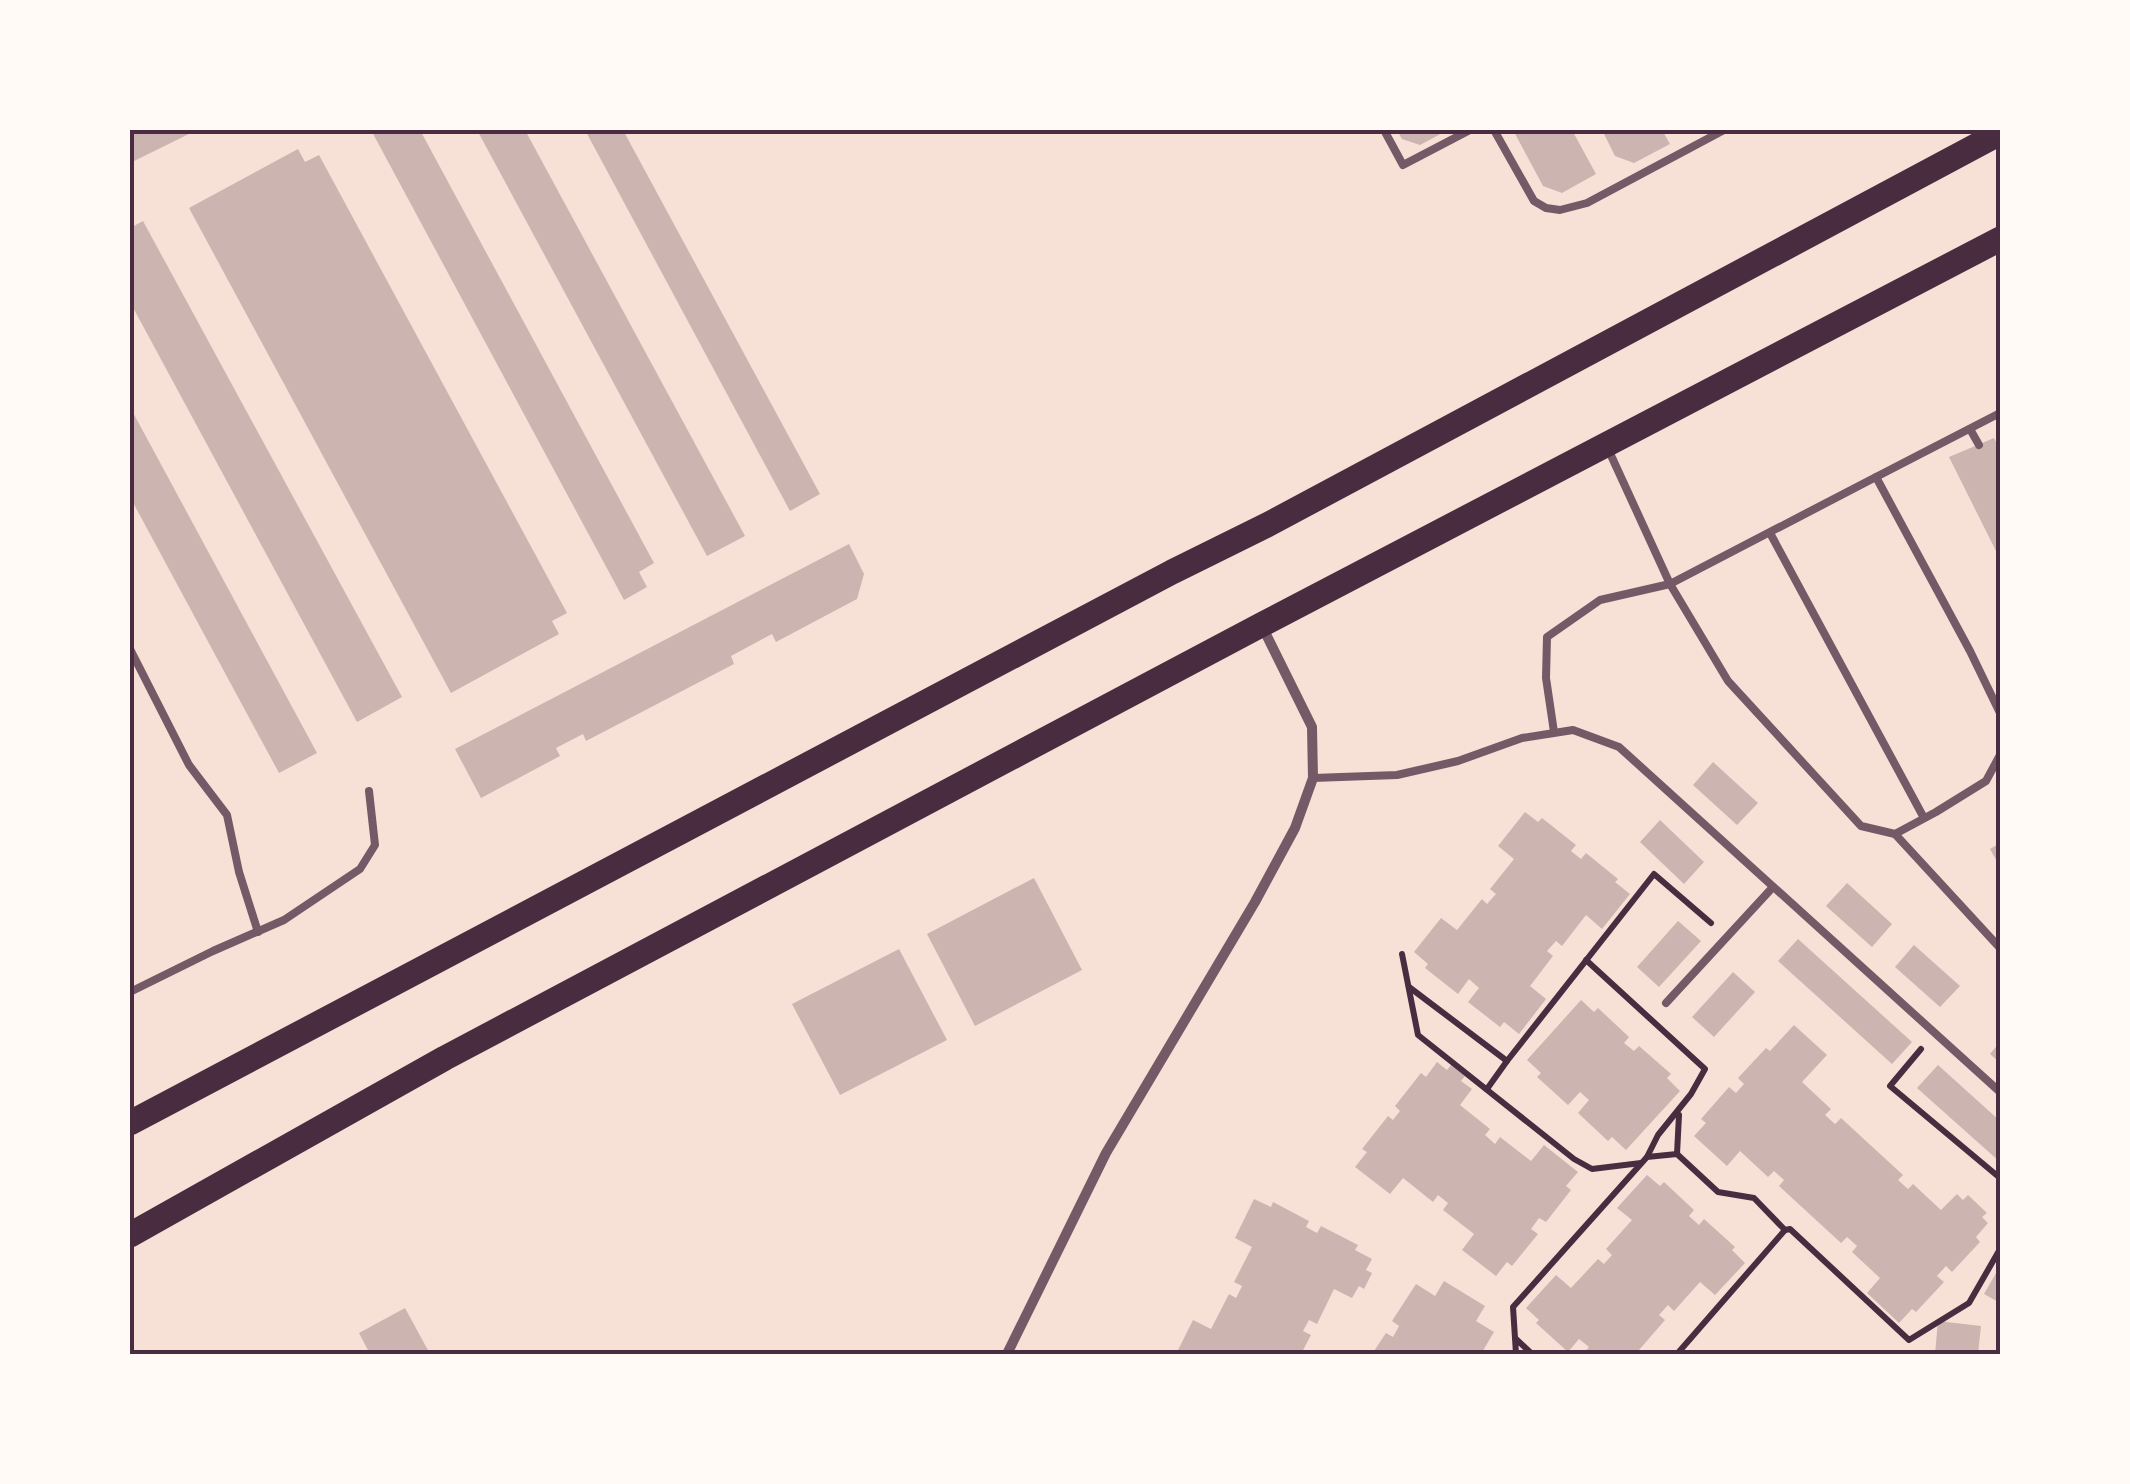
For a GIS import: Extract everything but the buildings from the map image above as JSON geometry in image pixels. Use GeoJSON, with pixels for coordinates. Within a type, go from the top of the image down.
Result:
{"type":"FeatureCollection","features":[{"type":"Feature","properties":{"kind":"main road"},"geometry":{"type":"LineString","coordinates":[[130,1123],[1268,525],[2000,134]]}},
{"type":"Feature","properties":{"kind":"main road"},"geometry":{"type":"LineString","coordinates":[[130,1235],[445,1058],[2000,239]]}},
{"type":"Feature","properties":{"kind":"street"},"geometry":{"type":"LineString","coordinates":[[1008,1354],[1106,1152],[1255,902],[1295,828],[1314,778],[1312,728],[1262,625]]}},
{"type":"Feature","properties":{"kind":"lane"},"geometry":{"type":"LineString","coordinates":[[1384,130],[1403,165],[1470,130]]}},
{"type":"Feature","properties":{"kind":"lane"},"geometry":{"type":"LineString","coordinates":[[1494,130],[1534,200],[1546,208],[1560,210],[1587,203],[1724,130]]}},
{"type":"Feature","properties":{"kind":"lane"},"geometry":{"type":"LineString","coordinates":[[1554,732],[1546,678],[1547,638],[1600,600],[1670,584],[2000,414]]}},
{"type":"Feature","properties":{"kind":"lane"},"geometry":{"type":"LineString","coordinates":[[1970,429],[1979,445]]}},
{"type":"Feature","properties":{"kind":"lane"},"geometry":{"type":"LineString","coordinates":[[1606,444],[1670,584],[1728,681],[1861,826],[1895,834],[2000,948]]}},
{"type":"Feature","properties":{"kind":"lane"},"geometry":{"type":"LineString","coordinates":[[1876,477],[2000,713]]}},
{"type":"Feature","properties":{"kind":"lane"},"geometry":{"type":"LineString","coordinates":[[1770,532],[1924,818]]}},
{"type":"Feature","properties":{"kind":"lane"},"geometry":{"type":"LineString","coordinates":[[130,649],[189,765],[227,815],[258,932]]}},
{"type":"Feature","properties":{"kind":"lane"},"geometry":{"type":"LineString","coordinates":[[1314,778],[1397,775],[1458,761],[1522,738],[1573,730],[1619,747],[2000,1092]]}},
{"type":"Feature","properties":{"kind":"lane"},"geometry":{"type":"LineString","coordinates":[[1895,834],[1986,780],[2000,756]]}},
{"type":"Feature","properties":{"kind":"lane"},"geometry":{"type":"LineString","coordinates":[[130,992],[284,920],[360,868],[375,846],[369,791]]}},
{"type":"Feature","properties":{"kind":"lane"},"geometry":{"type":"LineString","coordinates":[[1666,1003],[1774,886]]}},
{"type":"Feature","properties":{"kind":"path"},"geometry":{"type":"LineString","coordinates":[[1486,1089],[1654,874],[1727,937]]}},
{"type":"Feature","properties":{"kind":"path"},"geometry":{"type":"LineString","coordinates":[[1402,954],[1418,1035],[1574,1158],[1592,1169],[1677,1154]]}},
{"type":"Feature","properties":{"kind":"path"},"geometry":{"type":"LineString","coordinates":[[1516,1354],[1513,1307],[1645,1160],[1705,1069],[1586,960]]}},
{"type":"Feature","properties":{"kind":"path"},"geometry":{"type":"LineString","coordinates":[[1408,986],[1507,1061]]}},
{"type":"Feature","properties":{"kind":"path"},"geometry":{"type":"LineString","coordinates":[[1935,1033],[1890,1086],[2000,1178]]}},
{"type":"Feature","properties":{"kind":"path"},"geometry":{"type":"LineString","coordinates":[[1679,1111],[1677,1154],[1718,1192],[1754,1198],[1909,1340],[1969,1303],[2000,1249]]}},
{"type":"Feature","properties":{"kind":"path"},"geometry":{"type":"LineString","coordinates":[[1677,1354],[1785,1230]]}},
{"type":"Feature","properties":{"kind":"path"},"geometry":{"type":"LineString","coordinates":[[1515,1338],[1532,1354]]}}]}
